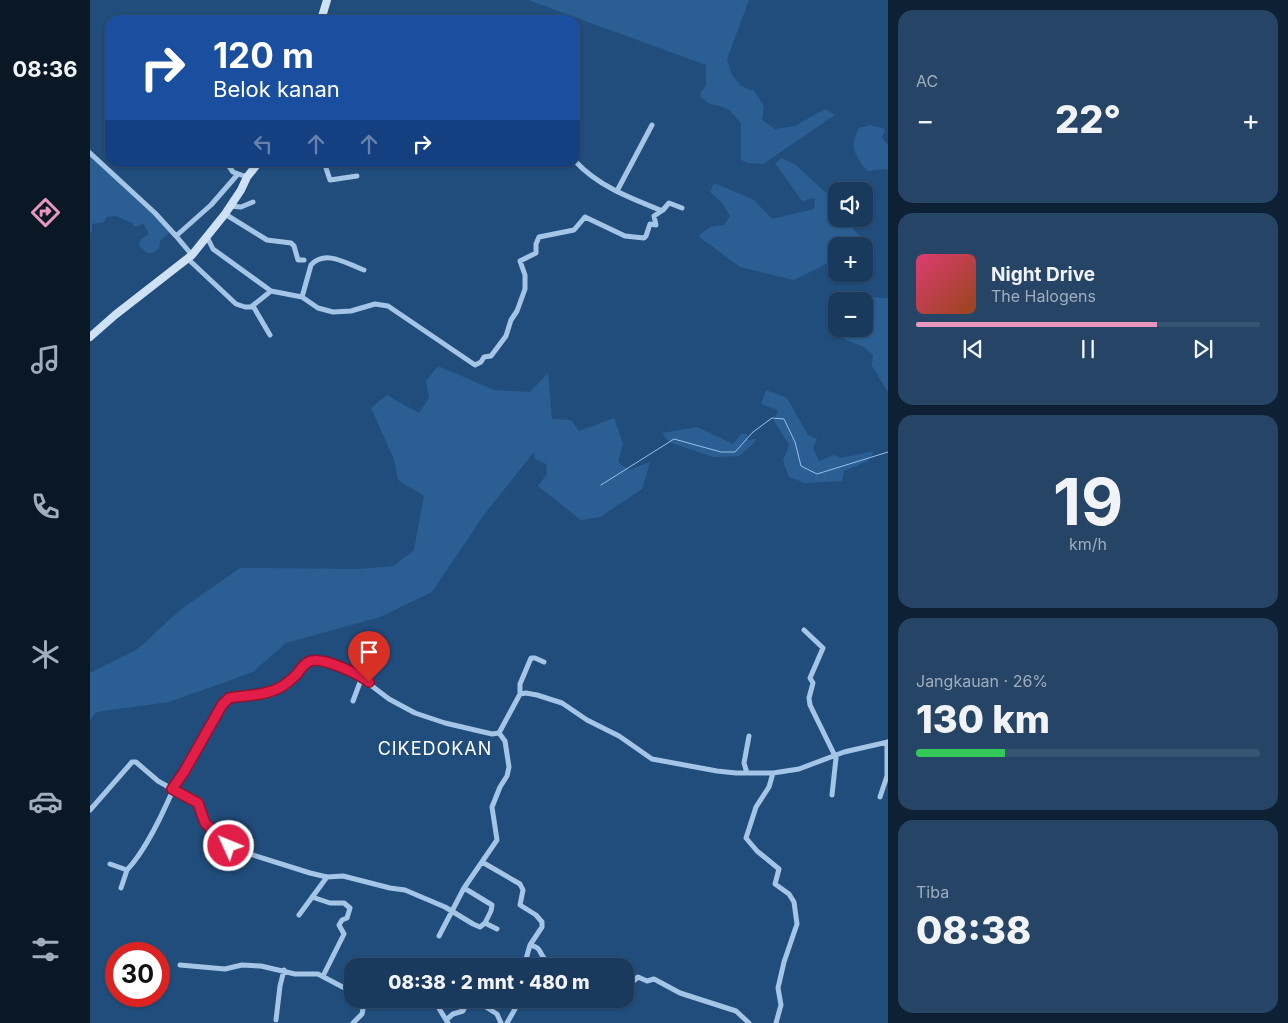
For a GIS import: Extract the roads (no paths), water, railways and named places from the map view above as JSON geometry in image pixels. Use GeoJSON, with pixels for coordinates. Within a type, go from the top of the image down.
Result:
{"type":"FeatureCollection","features":[{"type":"Feature","properties":{"kind":"main road"},"geometry":{"type":"LineString","coordinates":[[322,15],[326,0]]}},
{"type":"Feature","properties":{"kind":"main road"},"geometry":{"type":"LineString","coordinates":[[90,337],[115,315],[190,257],[225,214],[255,167]]}},
{"type":"Feature","properties":{"kind":"street"},"geometry":{"type":"LineString","coordinates":[[617,191],[652,125]]}},
{"type":"Feature","properties":{"kind":"street"},"geometry":{"type":"LineString","coordinates":[[90,153],[105,166]]}},
{"type":"Feature","properties":{"kind":"street"},"geometry":{"type":"LineString","coordinates":[[580,166],[590,177],[628,197],[663,210]]}},
{"type":"Feature","properties":{"kind":"street"},"geometry":{"type":"LineString","coordinates":[[106,167],[146,203],[176,236],[190,257],[236,304],[245,307],[253,306],[271,291]]}},
{"type":"Feature","properties":{"kind":"street"},"geometry":{"type":"LineString","coordinates":[[230,167],[233,172],[247,177]]}},
{"type":"Feature","properties":{"kind":"street"},"geometry":{"type":"LineString","coordinates":[[326,167],[330,180],[357,176]]}},
{"type":"Feature","properties":{"kind":"street"},"geometry":{"type":"LineString","coordinates":[[176,236],[211,205],[238,174]]}},
{"type":"Feature","properties":{"kind":"street"},"geometry":{"type":"LineString","coordinates":[[230,206],[241,207],[253,202]]}},
{"type":"Feature","properties":{"kind":"street"},"geometry":{"type":"LineString","coordinates":[[207,237],[213,249],[271,291],[302,297],[318,308],[333,312],[351,311],[375,304],[388,306],[475,365],[481,362],[484,357],[491,356],[506,336],[525,286],[525,275],[520,261],[536,253],[536,242],[539,237],[574,230],[585,217],[625,236],[646,237],[650,224],[656,225],[655,216],[669,203],[682,208]]}},
{"type":"Feature","properties":{"kind":"street"},"geometry":{"type":"LineString","coordinates":[[225,214],[267,240],[291,243],[295,248],[297,259],[299,261],[304,260]]}},
{"type":"Feature","properties":{"kind":"street"},"geometry":{"type":"LineString","coordinates":[[302,297],[311,265],[321,258],[332,257],[364,270]]}},
{"type":"Feature","properties":{"kind":"street"},"geometry":{"type":"LineString","coordinates":[[253,306],[270,335]]}},
{"type":"Feature","properties":{"kind":"street"},"geometry":{"type":"LineString","coordinates":[[804,630],[823,648],[810,678],[813,682],[809,701],[811,709],[837,762],[832,795]]}},
{"type":"Feature","properties":{"kind":"street"},"geometry":{"type":"LineString","coordinates":[[499,733],[520,694],[520,684],[531,658],[544,662]]}},
{"type":"Feature","properties":{"kind":"street"},"geometry":{"type":"LineString","coordinates":[[121,888],[127,870],[134,862],[156,825],[173,789],[227,699],[273,691],[293,678],[305,664],[311,661],[321,661],[338,666],[362,677],[389,699],[415,713],[445,723],[492,734],[499,733]]}},
{"type":"Feature","properties":{"kind":"street"},"geometry":{"type":"LineString","coordinates":[[353,701],[362,677]]}},
{"type":"Feature","properties":{"kind":"street"},"geometry":{"type":"LineString","coordinates":[[520,694],[537,695],[562,703],[587,720],[619,736],[652,760],[717,771],[773,773],[799,769],[835,755],[888,742],[886,784],[880,797]]}},
{"type":"Feature","properties":{"kind":"street"},"geometry":{"type":"LineString","coordinates":[[439,936],[464,888],[497,840],[492,807],[500,787],[509,772],[505,741],[499,733]]}},
{"type":"Feature","properties":{"kind":"street"},"geometry":{"type":"LineString","coordinates":[[747,773],[744,763],[749,736]]}},
{"type":"Feature","properties":{"kind":"street"},"geometry":{"type":"LineString","coordinates":[[90,810],[132,762],[136,762],[158,782],[198,803],[205,823],[234,849],[327,877],[343,876],[405,890],[451,911],[480,927],[485,923],[493,906],[464,888]]}},
{"type":"Feature","properties":{"kind":"street"},"geometry":{"type":"LineString","coordinates":[[773,773],[769,787],[756,807],[746,838],[757,851],[779,869],[775,883],[789,894],[796,906],[797,925],[778,986],[781,1005],[778,1023]]}},
{"type":"Feature","properties":{"kind":"street"},"geometry":{"type":"LineString","coordinates":[[482,862],[520,884],[523,890],[520,905],[541,919],[542,927],[530,945],[526,958]]}},
{"type":"Feature","properties":{"kind":"street"},"geometry":{"type":"LineString","coordinates":[[110,864],[127,870]]}},
{"type":"Feature","properties":{"kind":"street"},"geometry":{"type":"LineString","coordinates":[[299,916],[327,877]]}},
{"type":"Feature","properties":{"kind":"street"},"geometry":{"type":"LineString","coordinates":[[312,897],[330,903],[344,903],[350,910],[340,924],[339,927],[344,934],[323,976]]}},
{"type":"Feature","properties":{"kind":"street"},"geometry":{"type":"LineString","coordinates":[[485,923],[497,929]]}},
{"type":"Feature","properties":{"kind":"street"},"geometry":{"type":"LineString","coordinates":[[530,945],[539,948],[544,958]]}},
{"type":"Feature","properties":{"kind":"street"},"geometry":{"type":"LineString","coordinates":[[180,965],[225,969],[242,965],[261,966],[295,974],[323,976],[344,988]]}},
{"type":"Feature","properties":{"kind":"street"},"geometry":{"type":"LineString","coordinates":[[276,1020],[284,970]]}},
{"type":"Feature","properties":{"kind":"street"},"geometry":{"type":"LineString","coordinates":[[634,980],[638,977],[647,981],[654,979],[680,993],[736,1011],[749,1023]]}},
{"type":"Feature","properties":{"kind":"street"},"geometry":{"type":"LineString","coordinates":[[353,1023],[362,1014],[363,1008]]}},
{"type":"Feature","properties":{"kind":"street"},"geometry":{"type":"LineString","coordinates":[[440,1008],[447,1021],[453,1014],[463,1011],[464,1008]]}},
{"type":"Feature","properties":{"kind":"street"},"geometry":{"type":"LineString","coordinates":[[488,1008],[497,1014],[501,1023]]}},
{"type":"Feature","properties":{"kind":"street"},"geometry":{"type":"LineString","coordinates":[[507,1023],[515,1008]]}},
{"type":"Feature","properties":{"kind":"waterway"},"geometry":{"type":"LineString","coordinates":[[601,485],[674,439],[721,452],[735,452],[753,432],[772,418],[784,419],[795,442],[801,466],[817,474],[888,452]]}},
{"type":"Feature","properties":{"kind":"district","name":"CIKEDOKAN"},"geometry":{"type":"Point","coordinates":[435,748]}}]}
